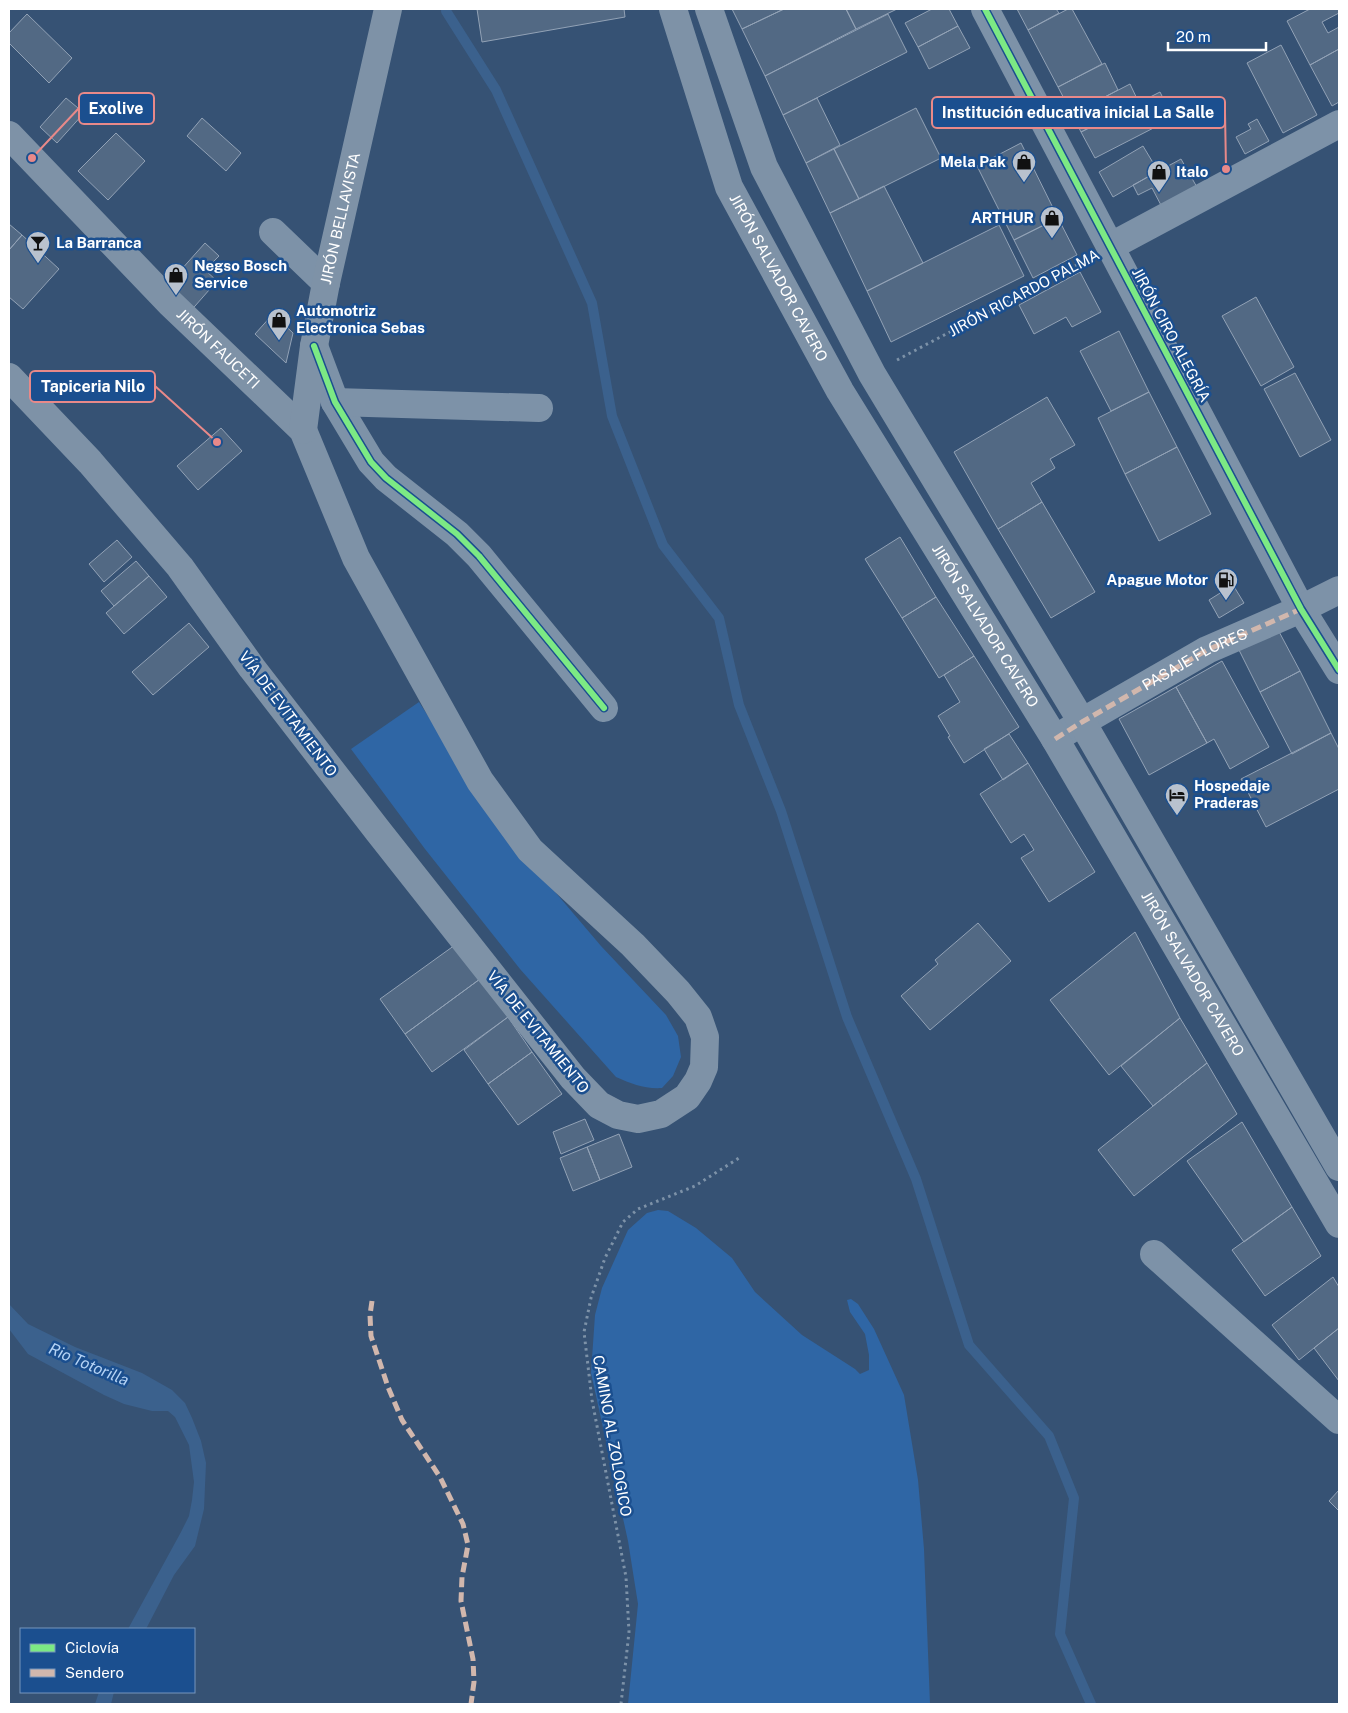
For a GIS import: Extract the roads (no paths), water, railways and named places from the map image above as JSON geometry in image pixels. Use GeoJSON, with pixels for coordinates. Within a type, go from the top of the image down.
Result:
{"type":"FeatureCollection","features":[{"type":"Feature","properties":{"kind":"highway","name":"JIRÓN BELLAVISTA"},"geometry":{"type":"LineString","coordinates":[[303,430],[314,346],[326,283],[388,9]]}},
{"type":"Feature","properties":{"kind":"highway","name":"JIRÓN SALVADOR CAVERO"},"geometry":{"type":"LineString","coordinates":[[673,9],[729,187],[840,391],[1055,740],[1339,1224]]}},
{"type":"Feature","properties":{"kind":"highway","name":"JIRÓN SALVADOR CAVERO"},"geometry":{"type":"LineString","coordinates":[[709,9],[764,167],[872,374],[1082,722],[1339,1167]]}},
{"type":"Feature","properties":{"kind":"highway","name":"JIRÓN FAUCETI"},"geometry":{"type":"LineString","coordinates":[[9,136],[170,303],[303,430]]}},
{"type":"Feature","properties":{"kind":"highway","name":"VÍA DE EVITAMIENTO"},"geometry":{"type":"LineString","coordinates":[[9,377],[90,462],[180,567],[252,668],[378,832],[573,1078],[599,1105],[618,1115],[638,1119],[661,1114],[687,1098],[704,1067],[705,1037],[698,1018],[678,992],[633,945],[530,850],[480,781],[356,558],[303,430]]}},
{"type":"Feature","properties":{"kind":"highway"},"geometry":{"type":"LineString","coordinates":[[1242,1058],[1268,1044]]}},
{"type":"Feature","properties":{"kind":"street","name":"JIRÓN CIRO ALEGRÍA"},"geometry":{"type":"LineString","coordinates":[[985,9],[1301,609],[1339,670]]}},
{"type":"Feature","properties":{"kind":"street","name":"JIRÓN RICARDO PALMA"},"geometry":{"type":"LineString","coordinates":[[1111,246],[1339,124]]}},
{"type":"Feature","properties":{"kind":"street"},"geometry":{"type":"LineString","coordinates":[[273,232],[326,283]]}},
{"type":"Feature","properties":{"kind":"street"},"geometry":{"type":"LineString","coordinates":[[314,346],[335,402],[371,462],[386,478],[456,534],[479,556],[604,708]]}},
{"type":"Feature","properties":{"kind":"street"},"geometry":{"type":"LineString","coordinates":[[335,402],[539,408]]}},
{"type":"Feature","properties":{"kind":"street","name":"PASAJE FLORES"},"geometry":{"type":"LineString","coordinates":[[1055,740],[1082,722],[1207,650],[1301,609],[1339,590]]}},
{"type":"Feature","properties":{"kind":"street"},"geometry":{"type":"LineString","coordinates":[[1154,1254],[1339,1420]]}},
{"type":"Feature","properties":{"kind":"water","name":"Rio Totorilla"},"geometry":{"type":"Polygon","coordinates":[[[9,1304],[28,1324],[75,1347],[142,1373],[172,1390],[185,1403],[192,1418],[201,1441],[206,1463],[204,1509],[195,1546],[174,1575],[147,1628],[129,1628],[189,1516],[194,1482],[189,1445],[175,1417],[168,1411],[152,1411],[124,1404],[104,1395],[28,1354],[9,1329],[9,1304]]]}},
{"type":"Feature","properties":{"kind":"water"},"geometry":{"type":"Polygon","coordinates":[[[99,1693],[114,1693],[111,1704],[95,1704],[99,1693]]]}},
{"type":"Feature","properties":{"kind":"waterway"},"geometry":{"type":"LineString","coordinates":[[446,11],[496,90],[592,303],[612,416],[663,545],[719,618],[739,705],[781,811],[847,1017],[916,1179],[969,1345],[1049,1436],[1074,1498],[1060,1634],[1091,1704]]}},
{"type":"Feature","properties":{"kind":"place","name":"Exolive"},"geometry":{"type":"Point","coordinates":[32,158]}},
{"type":"Feature","properties":{"kind":"place","name":"Institución educativa inicial La Salle"},"geometry":{"type":"Point","coordinates":[1226,169]}},
{"type":"Feature","properties":{"kind":"place","name":"Mela Pak"},"geometry":{"type":"Point","coordinates":[1024,183]}},
{"type":"Feature","properties":{"kind":"place","name":"Italo"},"geometry":{"type":"Point","coordinates":[1159,193]}},
{"type":"Feature","properties":{"kind":"place","name":"ARTHUR"},"geometry":{"type":"Point","coordinates":[1052,239]}},
{"type":"Feature","properties":{"kind":"place","name":"La Barranca"},"geometry":{"type":"Point","coordinates":[38,264]}},
{"type":"Feature","properties":{"kind":"place","name":"Negso Bosch Service"},"geometry":{"type":"Point","coordinates":[176,296]}},
{"type":"Feature","properties":{"kind":"place","name":"Automotriz Electronica Sebas"},"geometry":{"type":"Point","coordinates":[279,341]}},
{"type":"Feature","properties":{"kind":"place","name":"Tapiceria Nilo"},"geometry":{"type":"Point","coordinates":[217,442]}},
{"type":"Feature","properties":{"kind":"place","name":"Apague Motor"},"geometry":{"type":"Point","coordinates":[1226,601]}},
{"type":"Feature","properties":{"kind":"place","name":"Hospedaje Praderas"},"geometry":{"type":"Point","coordinates":[1177,816]}}]}
